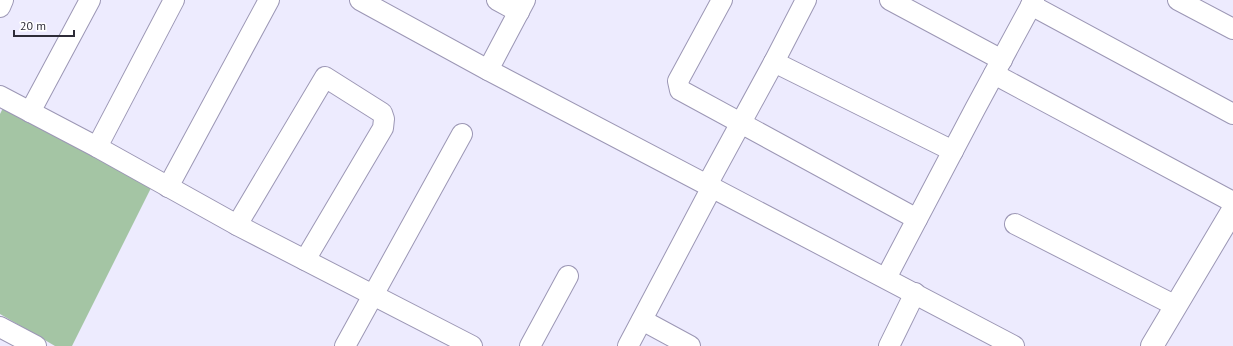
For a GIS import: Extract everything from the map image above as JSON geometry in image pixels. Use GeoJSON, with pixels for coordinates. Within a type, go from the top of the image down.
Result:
{"type":"FeatureCollection","features":[{"type":"Feature","properties":{"kind":"street"},"geometry":{"type":"LineString","coordinates":[[0,7],[3,0]]}},
{"type":"Feature","properties":{"kind":"street"},"geometry":{"type":"LineString","coordinates":[[30,112],[90,0]]}},
{"type":"Feature","properties":{"kind":"street"},"geometry":{"type":"LineString","coordinates":[[97,147],[174,0]]}},
{"type":"Feature","properties":{"kind":"street"},"geometry":{"type":"LineString","coordinates":[[168,187],[269,0]]}},
{"type":"Feature","properties":{"kind":"street"},"geometry":{"type":"LineString","coordinates":[[360,0],[488,70],[1014,346]]}},
{"type":"Feature","properties":{"kind":"street"},"geometry":{"type":"LineString","coordinates":[[488,70],[522,6],[497,0]]}},
{"type":"Feature","properties":{"kind":"street"},"geometry":{"type":"LineString","coordinates":[[722,0],[678,80],[680,90],[917,219]]}},
{"type":"Feature","properties":{"kind":"street"},"geometry":{"type":"LineString","coordinates":[[628,346],[741,122],[806,0]]}},
{"type":"Feature","properties":{"kind":"street"},"geometry":{"type":"LineString","coordinates":[[890,0],[998,67],[1233,202]]}},
{"type":"Feature","properties":{"kind":"street"},"geometry":{"type":"LineString","coordinates":[[1178,0],[1233,29]]}},
{"type":"Feature","properties":{"kind":"street"},"geometry":{"type":"LineString","coordinates":[[886,278],[1033,3],[1233,114]]}},
{"type":"Feature","properties":{"kind":"street"},"geometry":{"type":"LineString","coordinates":[[774,62],[953,151]]}},
{"type":"Feature","properties":{"kind":"street"},"geometry":{"type":"LineString","coordinates":[[236,225],[325,77],[382,113],[384,119],[383,128],[305,260]]}},
{"type":"Feature","properties":{"kind":"street"},"geometry":{"type":"LineString","coordinates":[[0,96],[97,147],[236,225],[373,294],[448,340],[472,346]]}},
{"type":"Feature","properties":{"kind":"street"},"geometry":{"type":"LineString","coordinates":[[345,346],[462,134]]}},
{"type":"Feature","properties":{"kind":"street"},"geometry":{"type":"LineString","coordinates":[[1152,346],[1233,210]]}},
{"type":"Feature","properties":{"kind":"street"},"geometry":{"type":"LineString","coordinates":[[1015,224],[1176,306]]}},
{"type":"Feature","properties":{"kind":"street"},"geometry":{"type":"LineString","coordinates":[[530,346],[568,276]]}},
{"type":"Feature","properties":{"kind":"street"},"geometry":{"type":"LineString","coordinates":[[889,346],[915,293]]}},
{"type":"Feature","properties":{"kind":"street"},"geometry":{"type":"LineString","coordinates":[[642,320],[690,346]]}},
{"type":"Feature","properties":{"kind":"street"},"geometry":{"type":"LineString","coordinates":[[0,327],[36,346]]}},
{"type":"Feature","properties":{"kind":"green space"},"geometry":{"type":"Polygon","coordinates":[[[3,108],[152,186],[72,346],[55,346],[0,314],[0,114],[3,108]]]}}]}
